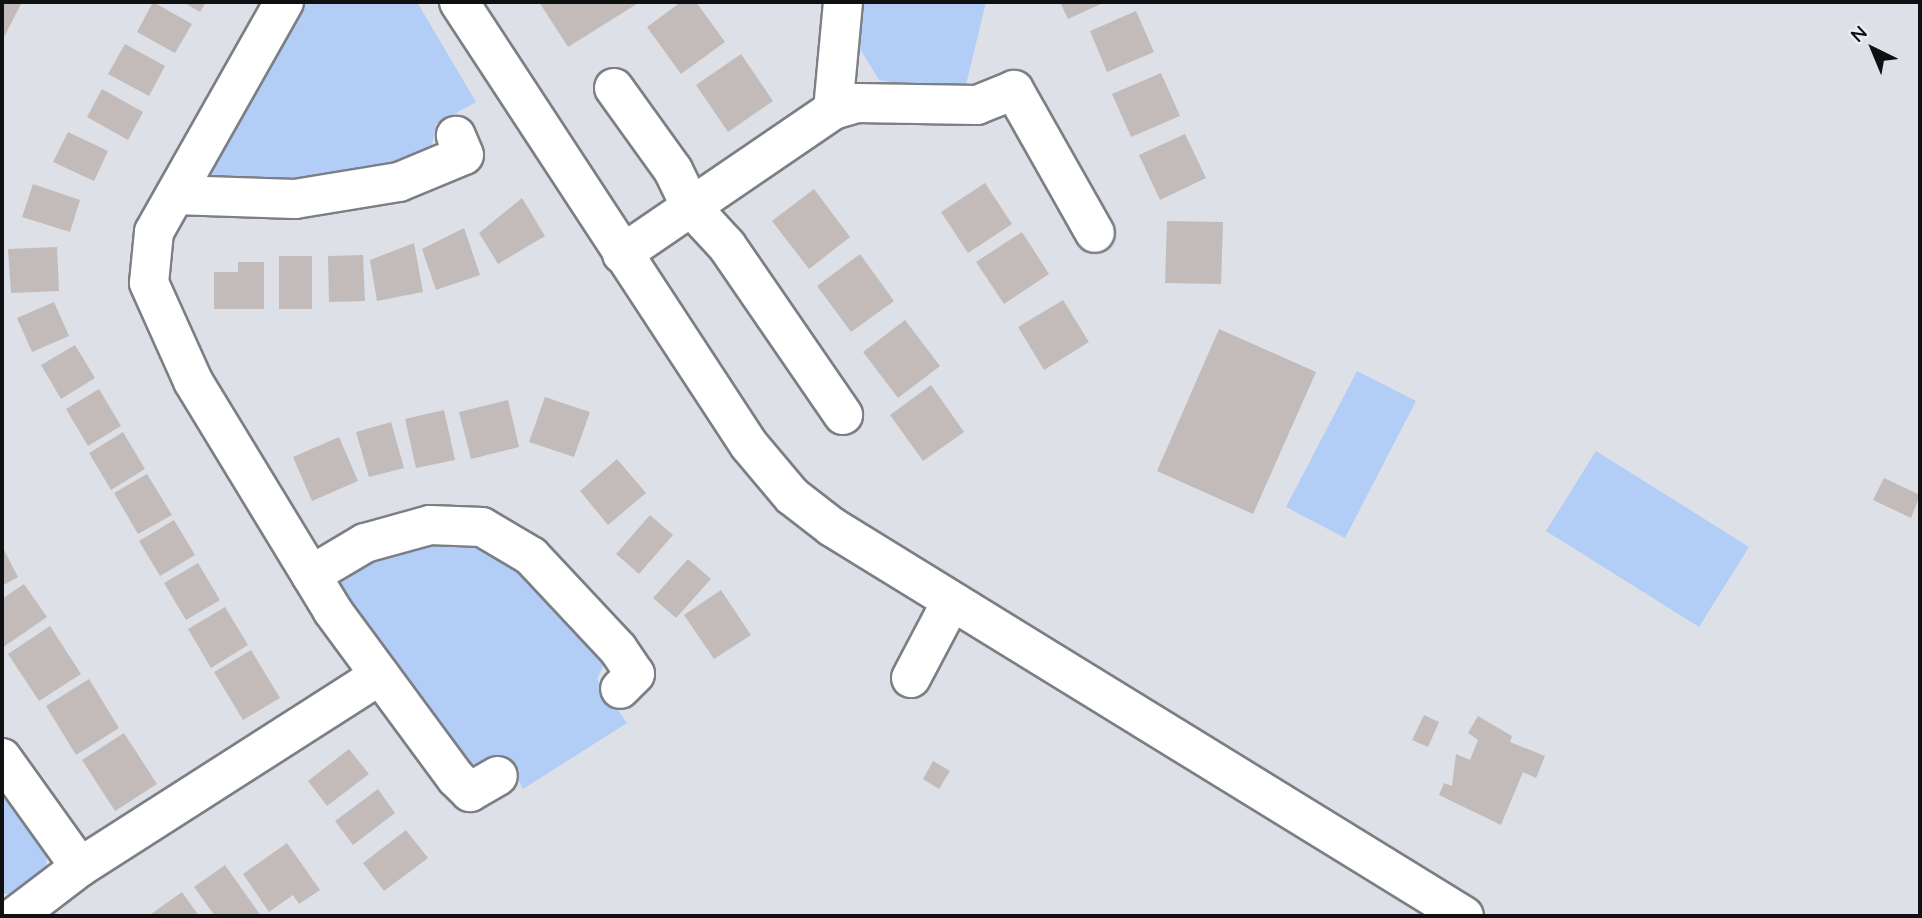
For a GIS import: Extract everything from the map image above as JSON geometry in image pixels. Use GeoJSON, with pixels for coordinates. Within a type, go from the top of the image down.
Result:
{"type":"FeatureCollection","features":[{"type":"Feature","properties":{"kind":"street"},"geometry":{"type":"LineString","coordinates":[[284,2],[154,232],[149,283],[193,381],[311,575],[380,675],[470,792],[498,776]]}},
{"type":"Feature","properties":{"kind":"street"},"geometry":{"type":"LineString","coordinates":[[459,2],[749,445],[792,496],[951,602],[1464,916]]}},
{"type":"Feature","properties":{"kind":"street"},"geometry":{"type":"LineString","coordinates":[[833,110],[843,2]]}},
{"type":"Feature","properties":{"kind":"street"},"geometry":{"type":"LineString","coordinates":[[614,88],[673,170],[691,207],[727,246],[843,415]]}},
{"type":"Feature","properties":{"kind":"street"},"geometry":{"type":"LineString","coordinates":[[622,254],[833,110],[857,103],[977,104],[1014,90],[1095,233]]}},
{"type":"Feature","properties":{"kind":"street"},"geometry":{"type":"LineString","coordinates":[[176,195],[295,200],[399,182],[464,155],[456,136]]}},
{"type":"Feature","properties":{"kind":"street"},"geometry":{"type":"LineString","coordinates":[[311,575],[365,543],[430,525],[482,527],[531,556],[618,649],[635,674],[620,689]]}},
{"type":"Feature","properties":{"kind":"street"},"geometry":{"type":"LineString","coordinates":[[911,678],[951,602]]}},
{"type":"Feature","properties":{"kind":"street"},"geometry":{"type":"LineString","coordinates":[[16,916],[80,867],[380,675]]}},
{"type":"Feature","properties":{"kind":"street"},"geometry":{"type":"LineString","coordinates":[[2,758],[80,867]]}},
{"type":"Feature","properties":{"kind":"shaded area"},"geometry":{"type":"Polygon","coordinates":[[[298,2],[417,2],[476,102],[436,124],[432,145],[405,166],[238,184],[218,179],[209,173],[298,2]]]}},
{"type":"Feature","properties":{"kind":"shaded area"},"geometry":{"type":"Polygon","coordinates":[[[856,2],[986,2],[966,85],[955,94],[879,80],[854,39],[856,2]]]}},
{"type":"Feature","properties":{"kind":"shaded area"},"geometry":{"type":"Polygon","coordinates":[[[1357,371],[1416,401],[1345,538],[1286,507],[1357,371]]]}},
{"type":"Feature","properties":{"kind":"shaded area"},"geometry":{"type":"Polygon","coordinates":[[[1596,451],[1749,547],[1699,627],[1546,531],[1596,451]]]}},
{"type":"Feature","properties":{"kind":"shaded area"},"geometry":{"type":"Polygon","coordinates":[[[446,540],[494,547],[521,565],[606,660],[597,679],[627,723],[523,789],[507,760],[477,765],[449,751],[337,587],[340,570],[446,540]]]}},
{"type":"Feature","properties":{"kind":"shaded area"},"geometry":{"type":"Polygon","coordinates":[[[2,786],[47,849],[46,871],[13,897],[2,892],[2,786]]]}},
{"type":"Feature","properties":{"kind":"building"},"geometry":{"type":"Polygon","coordinates":[[[2,2],[22,2],[2,41],[2,2]]]}},
{"type":"Feature","properties":{"kind":"building"},"geometry":{"type":"Polygon","coordinates":[[[153,2],[192,24],[175,53],[137,32],[153,2]]]}},
{"type":"Feature","properties":{"kind":"building"},"geometry":{"type":"Polygon","coordinates":[[[183,2],[206,2],[200,12],[183,2]]]}},
{"type":"Feature","properties":{"kind":"building"},"geometry":{"type":"Polygon","coordinates":[[[539,2],[640,2],[568,47],[539,2]]]}},
{"type":"Feature","properties":{"kind":"building"},"geometry":{"type":"Polygon","coordinates":[[[681,2],[696,2],[725,42],[681,74],[647,27],[681,2]]]}},
{"type":"Feature","properties":{"kind":"building"},"geometry":{"type":"Polygon","coordinates":[[[1060,2],[1105,2],[1068,19],[1060,2]]]}},
{"type":"Feature","properties":{"kind":"building"},"geometry":{"type":"Polygon","coordinates":[[[1136,11],[1154,52],[1107,72],[1090,31],[1136,11]]]}},
{"type":"Feature","properties":{"kind":"building"},"geometry":{"type":"Polygon","coordinates":[[[125,44],[165,66],[149,96],[108,74],[125,44]]]}},
{"type":"Feature","properties":{"kind":"building"},"geometry":{"type":"Polygon","coordinates":[[[741,54],[773,101],[728,132],[696,85],[741,54]]]}},
{"type":"Feature","properties":{"kind":"building"},"geometry":{"type":"Polygon","coordinates":[[[1161,73],[1180,116],[1131,137],[1112,94],[1161,73]]]}},
{"type":"Feature","properties":{"kind":"building"},"geometry":{"type":"Polygon","coordinates":[[[102,89],[143,112],[128,140],[87,117],[102,89]]]}},
{"type":"Feature","properties":{"kind":"building"},"geometry":{"type":"Polygon","coordinates":[[[68,132],[108,151],[94,181],[53,162],[68,132]]]}},
{"type":"Feature","properties":{"kind":"building"},"geometry":{"type":"Polygon","coordinates":[[[1185,134],[1206,178],[1160,200],[1139,155],[1185,134]]]}},
{"type":"Feature","properties":{"kind":"building"},"geometry":{"type":"Polygon","coordinates":[[[985,183],[1012,224],[968,253],[941,212],[985,183]]]}},
{"type":"Feature","properties":{"kind":"building"},"geometry":{"type":"Polygon","coordinates":[[[33,184],[80,200],[70,232],[22,217],[33,184]]]}},
{"type":"Feature","properties":{"kind":"building"},"geometry":{"type":"Polygon","coordinates":[[[814,189],[850,237],[809,269],[772,221],[814,189]]]}},
{"type":"Feature","properties":{"kind":"building"},"geometry":{"type":"Polygon","coordinates":[[[522,198],[545,236],[498,264],[479,233],[522,198]]]}},
{"type":"Feature","properties":{"kind":"building"},"geometry":{"type":"Polygon","coordinates":[[[1167,221],[1223,222],[1221,284],[1165,283],[1167,221]]]}},
{"type":"Feature","properties":{"kind":"building"},"geometry":{"type":"Polygon","coordinates":[[[464,228],[480,275],[436,290],[422,249],[464,228]]]}},
{"type":"Feature","properties":{"kind":"building"},"geometry":{"type":"Polygon","coordinates":[[[1022,232],[1049,274],[1004,304],[976,262],[1022,232]]]}},
{"type":"Feature","properties":{"kind":"building"},"geometry":{"type":"Polygon","coordinates":[[[414,243],[423,292],[377,301],[370,260],[414,243]]]}},
{"type":"Feature","properties":{"kind":"building"},"geometry":{"type":"Polygon","coordinates":[[[57,247],[59,291],[11,293],[8,249],[57,247]]]}},
{"type":"Feature","properties":{"kind":"building"},"geometry":{"type":"Polygon","coordinates":[[[860,254],[894,301],[851,332],[817,286],[860,254]]]}},
{"type":"Feature","properties":{"kind":"building"},"geometry":{"type":"Polygon","coordinates":[[[363,255],[365,301],[329,302],[328,256],[363,255]]]}},
{"type":"Feature","properties":{"kind":"building"},"geometry":{"type":"Polygon","coordinates":[[[279,256],[312,256],[312,309],[279,309],[279,256]]]}},
{"type":"Feature","properties":{"kind":"building"},"geometry":{"type":"Polygon","coordinates":[[[238,262],[264,262],[264,309],[214,309],[214,272],[238,272],[238,262]]]}},
{"type":"Feature","properties":{"kind":"building"},"geometry":{"type":"Polygon","coordinates":[[[1063,300],[1089,342],[1044,370],[1018,327],[1063,300]]]}},
{"type":"Feature","properties":{"kind":"building"},"geometry":{"type":"Polygon","coordinates":[[[54,302],[69,336],[32,352],[17,318],[54,302]]]}},
{"type":"Feature","properties":{"kind":"building"},"geometry":{"type":"Polygon","coordinates":[[[905,320],[940,366],[898,398],[863,352],[905,320]]]}},
{"type":"Feature","properties":{"kind":"building"},"geometry":{"type":"Polygon","coordinates":[[[1219,329],[1316,372],[1253,514],[1157,471],[1219,329]]]}},
{"type":"Feature","properties":{"kind":"building"},"geometry":{"type":"Polygon","coordinates":[[[75,345],[95,378],[61,399],[41,365],[75,345]]]}},
{"type":"Feature","properties":{"kind":"building"},"geometry":{"type":"Polygon","coordinates":[[[931,385],[964,432],[923,461],[890,415],[931,385]]]}},
{"type":"Feature","properties":{"kind":"building"},"geometry":{"type":"Polygon","coordinates":[[[99,389],[121,426],[88,446],[66,409],[99,389]]]}},
{"type":"Feature","properties":{"kind":"building"},"geometry":{"type":"Polygon","coordinates":[[[545,397],[590,412],[574,457],[529,442],[545,397]]]}},
{"type":"Feature","properties":{"kind":"building"},"geometry":{"type":"Polygon","coordinates":[[[508,400],[519,447],[471,459],[459,412],[508,400]]]}},
{"type":"Feature","properties":{"kind":"building"},"geometry":{"type":"Polygon","coordinates":[[[444,410],[455,460],[416,468],[405,419],[444,410]]]}},
{"type":"Feature","properties":{"kind":"building"},"geometry":{"type":"Polygon","coordinates":[[[391,422],[404,468],[369,477],[356,432],[391,422]]]}},
{"type":"Feature","properties":{"kind":"building"},"geometry":{"type":"Polygon","coordinates":[[[123,432],[145,469],[111,490],[89,453],[123,432]]]}},
{"type":"Feature","properties":{"kind":"building"},"geometry":{"type":"Polygon","coordinates":[[[339,437],[358,481],[312,501],[293,457],[339,437]]]}},
{"type":"Feature","properties":{"kind":"building"},"geometry":{"type":"Polygon","coordinates":[[[617,459],[646,493],[608,525],[580,491],[617,459]]]}},
{"type":"Feature","properties":{"kind":"building"},"geometry":{"type":"Polygon","coordinates":[[[147,474],[172,515],[138,534],[114,493],[147,474]]]}},
{"type":"Feature","properties":{"kind":"building"},"geometry":{"type":"Polygon","coordinates":[[[1884,478],[1920,495],[1911,518],[1873,500],[1884,478]]]}},
{"type":"Feature","properties":{"kind":"building"},"geometry":{"type":"Polygon","coordinates":[[[650,515],[673,535],[639,574],[616,554],[650,515]]]}},
{"type":"Feature","properties":{"kind":"building"},"geometry":{"type":"Polygon","coordinates":[[[174,520],[195,555],[160,576],[139,541],[174,520]]]}},
{"type":"Feature","properties":{"kind":"building"},"geometry":{"type":"Polygon","coordinates":[[[2,546],[18,577],[2,586],[2,546]]]}},
{"type":"Feature","properties":{"kind":"building"},"geometry":{"type":"Polygon","coordinates":[[[688,559],[711,579],[676,618],[653,598],[688,559]]]}},
{"type":"Feature","properties":{"kind":"building"},"geometry":{"type":"Polygon","coordinates":[[[198,563],[220,600],[186,620],[164,583],[198,563]]]}},
{"type":"Feature","properties":{"kind":"building"},"geometry":{"type":"Polygon","coordinates":[[[24,584],[47,617],[2,648],[2,599],[24,584]]]}},
{"type":"Feature","properties":{"kind":"building"},"geometry":{"type":"Polygon","coordinates":[[[721,590],[751,635],[714,659],[684,615],[721,590]]]}},
{"type":"Feature","properties":{"kind":"building"},"geometry":{"type":"Polygon","coordinates":[[[225,607],[248,645],[211,668],[188,629],[225,607]]]}},
{"type":"Feature","properties":{"kind":"building"},"geometry":{"type":"Polygon","coordinates":[[[50,626],[81,674],[39,701],[8,654],[50,626]]]}},
{"type":"Feature","properties":{"kind":"building"},"geometry":{"type":"Polygon","coordinates":[[[251,650],[280,698],[243,720],[214,672],[251,650]]]}},
{"type":"Feature","properties":{"kind":"building"},"geometry":{"type":"Polygon","coordinates":[[[89,679],[119,728],[76,755],[46,706],[89,679]]]}},
{"type":"Feature","properties":{"kind":"building"},"geometry":{"type":"Polygon","coordinates":[[[1424,715],[1439,722],[1428,747],[1412,740],[1424,715]]]}},
{"type":"Feature","properties":{"kind":"building"},"geometry":{"type":"Polygon","coordinates":[[[1478,716],[1512,736],[1510,742],[1545,756],[1536,778],[1523,772],[1501,825],[1439,795],[1444,783],[1452,786],[1456,754],[1470,760],[1478,740],[1468,733],[1478,716]]]}},
{"type":"Feature","properties":{"kind":"building"},"geometry":{"type":"Polygon","coordinates":[[[124,733],[157,784],[115,811],[82,760],[124,733]]]}},
{"type":"Feature","properties":{"kind":"building"},"geometry":{"type":"Polygon","coordinates":[[[349,749],[369,774],[327,806],[308,781],[349,749]]]}},
{"type":"Feature","properties":{"kind":"building"},"geometry":{"type":"Polygon","coordinates":[[[933,761],[950,771],[939,789],[923,779],[933,761]]]}},
{"type":"Feature","properties":{"kind":"building"},"geometry":{"type":"Polygon","coordinates":[[[378,789],[395,813],[353,845],[335,821],[378,789]]]}},
{"type":"Feature","properties":{"kind":"building"},"geometry":{"type":"Polygon","coordinates":[[[406,830],[428,858],[384,891],[363,863],[406,830]]]}},
{"type":"Feature","properties":{"kind":"building"},"geometry":{"type":"Polygon","coordinates":[[[287,843],[320,890],[299,904],[293,895],[269,912],[243,874],[287,843]]]}},
{"type":"Feature","properties":{"kind":"building"},"geometry":{"type":"Polygon","coordinates":[[[225,865],[261,916],[215,916],[194,887],[225,865]]]}},
{"type":"Feature","properties":{"kind":"building"},"geometry":{"type":"Polygon","coordinates":[[[182,892],[199,916],[152,916],[151,914],[182,892]]]}}]}
